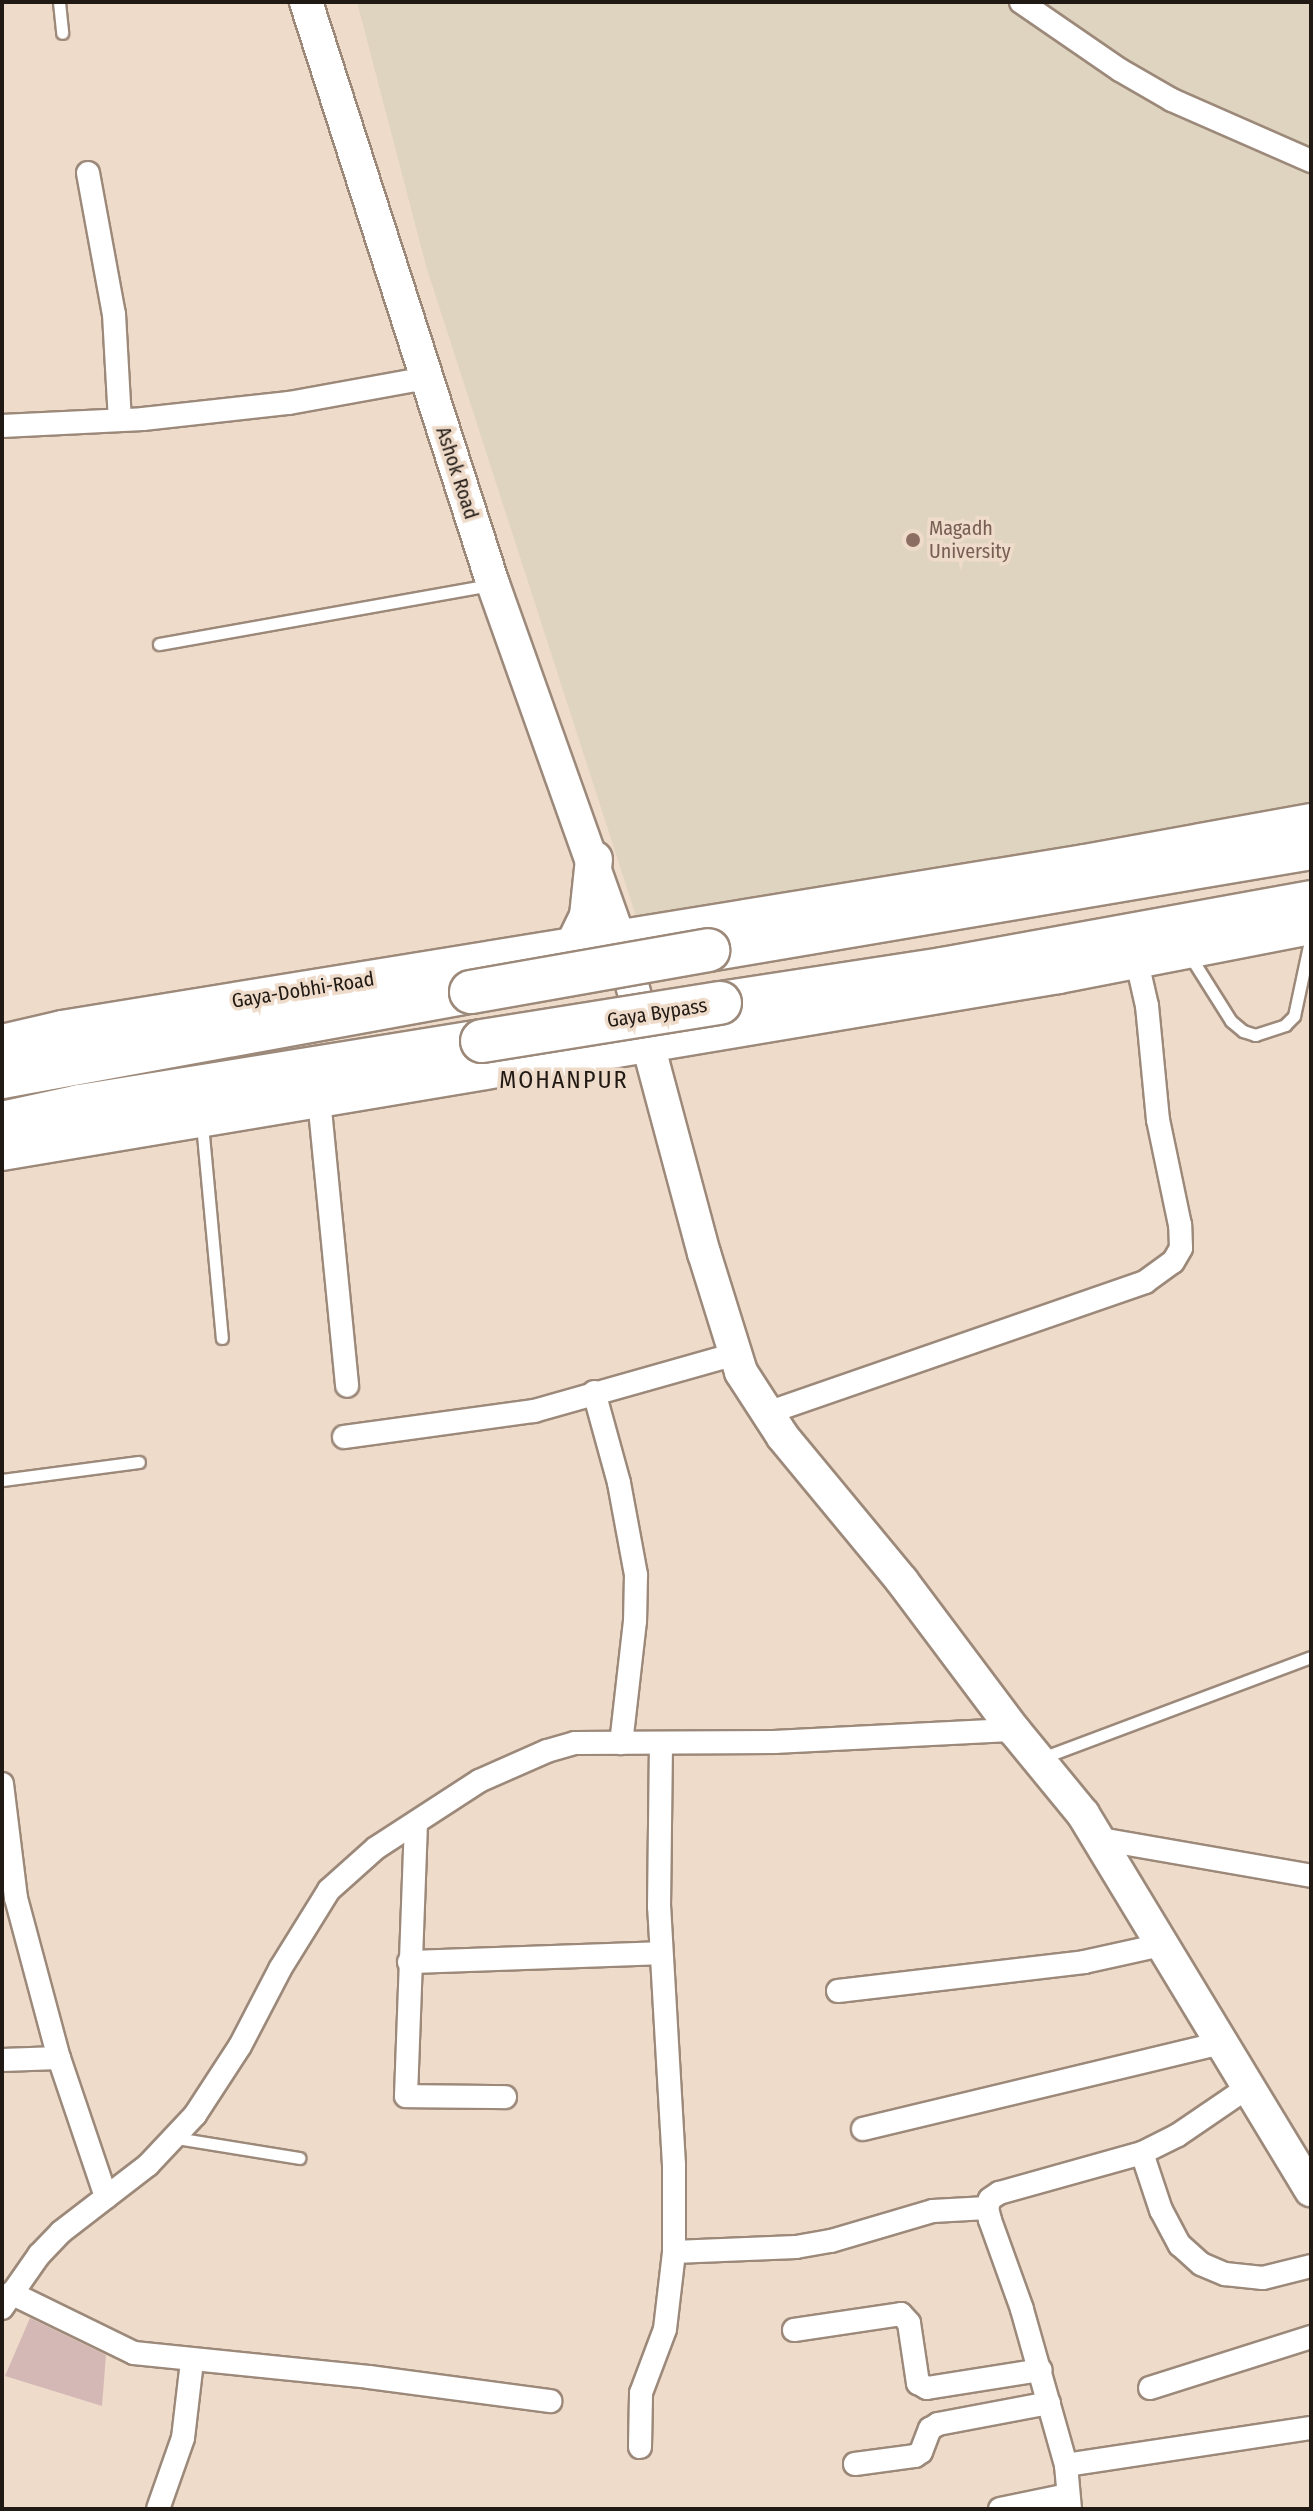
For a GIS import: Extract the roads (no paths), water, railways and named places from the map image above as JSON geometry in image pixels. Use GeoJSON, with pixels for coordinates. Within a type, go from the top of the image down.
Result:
{"type":"FeatureCollection","features":[{"type":"Feature","properties":{"kind":"highway"},"geometry":{"type":"LineString","coordinates":[[2,1077],[708,950],[1311,848]]}},
{"type":"Feature","properties":{"kind":"highway","name":"Gaya Bypass"},"geometry":{"type":"LineString","coordinates":[[2,1123],[80,1106],[943,969],[1311,902]]}},
{"type":"Feature","properties":{"kind":"main road","name":"Gaya-Dobhi-Road"},"geometry":{"type":"LineString","coordinates":[[2,1043],[62,1029],[599,943],[1311,822]]}},
{"type":"Feature","properties":{"kind":"main road"},"geometry":{"type":"LineString","coordinates":[[594,859],[588,916],[599,943]]}},
{"type":"Feature","properties":{"kind":"street","name":"Ashok Road"},"geometry":{"type":"LineString","coordinates":[[306,2],[493,584],[594,859],[599,943],[649,1043],[735,1354],[749,1388],[1100,1839],[1311,2190]]}},
{"type":"Feature","properties":{"kind":"street"},"geometry":{"type":"LineString","coordinates":[[1021,2],[1120,70],[1172,100],[1311,161]]}},
{"type":"Feature","properties":{"kind":"street"},"geometry":{"type":"LineString","coordinates":[[88,173],[114,314],[120,420]]}},
{"type":"Feature","properties":{"kind":"street"},"geometry":{"type":"LineString","coordinates":[[2,426],[120,420],[289,403],[427,378]]}},
{"type":"Feature","properties":{"kind":"street"},"geometry":{"type":"LineString","coordinates":[[2,1154],[1137,962],[1311,928]]}},
{"type":"Feature","properties":{"kind":"street"},"geometry":{"type":"LineString","coordinates":[[767,1413],[1145,1282],[1173,1262],[1181,1248],[1180,1225],[1158,1120],[1147,1006],[1137,962]]}},
{"type":"Feature","properties":{"kind":"street"},"geometry":{"type":"LineString","coordinates":[[319,1099],[347,1386]]}},
{"type":"Feature","properties":{"kind":"street"},"geometry":{"type":"LineString","coordinates":[[344,1437],[508,1416],[735,1354]]}},
{"type":"Feature","properties":{"kind":"street"},"geometry":{"type":"LineString","coordinates":[[594,1392],[619,1483],[636,1575],[635,1621],[621,1743]]}},
{"type":"Feature","properties":{"kind":"street"},"geometry":{"type":"LineString","coordinates":[[550,2401],[369,2377],[192,2361],[118,2349],[7,2300],[61,2232],[148,2165],[176,2138],[219,2079],[329,1890],[376,1848],[479,1781],[547,1751],[575,1743],[661,1745],[1014,1730]]}},
{"type":"Feature","properties":{"kind":"street"},"geometry":{"type":"LineString","coordinates":[[640,2447],[641,2393],[665,2329],[674,2252],[674,2165],[661,1953],[661,1745]]}},
{"type":"Feature","properties":{"kind":"street"},"geometry":{"type":"LineString","coordinates":[[2,1784],[16,1898],[59,2058],[106,2197]]}},
{"type":"Feature","properties":{"kind":"street"},"geometry":{"type":"LineString","coordinates":[[416,1823],[406,2098],[505,2097]]}},
{"type":"Feature","properties":{"kind":"street"},"geometry":{"type":"LineString","coordinates":[[1100,1839],[1311,1876]]}},
{"type":"Feature","properties":{"kind":"street"},"geometry":{"type":"LineString","coordinates":[[838,1991],[1084,1962],[1161,1945]]}},
{"type":"Feature","properties":{"kind":"street"},"geometry":{"type":"LineString","coordinates":[[409,1962],[661,1953]]}},
{"type":"Feature","properties":{"kind":"street"},"geometry":{"type":"LineString","coordinates":[[863,2129],[1220,2043]]}},
{"type":"Feature","properties":{"kind":"street"},"geometry":{"type":"LineString","coordinates":[[2,2060],[59,2058]]}},
{"type":"Feature","properties":{"kind":"street"},"geometry":{"type":"LineString","coordinates":[[1000,2509],[1069,2502],[1066,2465],[1041,2370],[987,2208],[990,2199],[999,2193],[1142,2153],[1178,2135],[1247,2088]]}},
{"type":"Feature","properties":{"kind":"street"},"geometry":{"type":"LineString","coordinates":[[1142,2153],[1161,2210],[1180,2245],[1201,2264],[1225,2274],[1263,2278],[1311,2266]]}},
{"type":"Feature","properties":{"kind":"street"},"geometry":{"type":"LineString","coordinates":[[674,2252],[796,2247],[831,2241],[933,2211],[987,2208]]}},
{"type":"Feature","properties":{"kind":"street"},"geometry":{"type":"LineString","coordinates":[[794,2330],[901,2314],[909,2323],[918,2383],[927,2388],[1041,2370]]}},
{"type":"Feature","properties":{"kind":"street"},"geometry":{"type":"LineString","coordinates":[[1150,2388],[1311,2337]]}},
{"type":"Feature","properties":{"kind":"street"},"geometry":{"type":"LineString","coordinates":[[158,2509],[172,2478],[183,2438],[192,2361]]}},
{"type":"Feature","properties":{"kind":"street"},"geometry":{"type":"LineString","coordinates":[[855,2464],[915,2456],[921,2452],[930,2429],[938,2424],[1049,2403]]}},
{"type":"Feature","properties":{"kind":"street"},"geometry":{"type":"LineString","coordinates":[[1066,2465],[1311,2428]]}},
{"type":"Feature","properties":{"kind":"lane"},"geometry":{"type":"LineString","coordinates":[[59,2],[62,33]]}},
{"type":"Feature","properties":{"kind":"lane"},"geometry":{"type":"LineString","coordinates":[[159,644],[493,584]]}},
{"type":"Feature","properties":{"kind":"lane"},"geometry":{"type":"LineString","coordinates":[[1188,953],[1231,1021],[1243,1031],[1255,1035],[1285,1025],[1294,1016],[1311,936]]}},
{"type":"Feature","properties":{"kind":"lane"},"geometry":{"type":"LineString","coordinates":[[202,1119],[222,1338]]}},
{"type":"Feature","properties":{"kind":"lane"},"geometry":{"type":"LineString","coordinates":[[2,1480],[139,1462]]}},
{"type":"Feature","properties":{"kind":"lane"},"geometry":{"type":"LineString","coordinates":[[1039,1760],[1311,1657]]}},
{"type":"Feature","properties":{"kind":"lane"},"geometry":{"type":"LineString","coordinates":[[176,2138],[299,2158]]}},
{"type":"Feature","properties":{"kind":"place","name":"Magadh University"},"geometry":{"type":"Point","coordinates":[913,540]}},
{"type":"Feature","properties":{"kind":"district","name":"MOHANPUR"},"geometry":{"type":"Point","coordinates":[564,1081]}}]}
